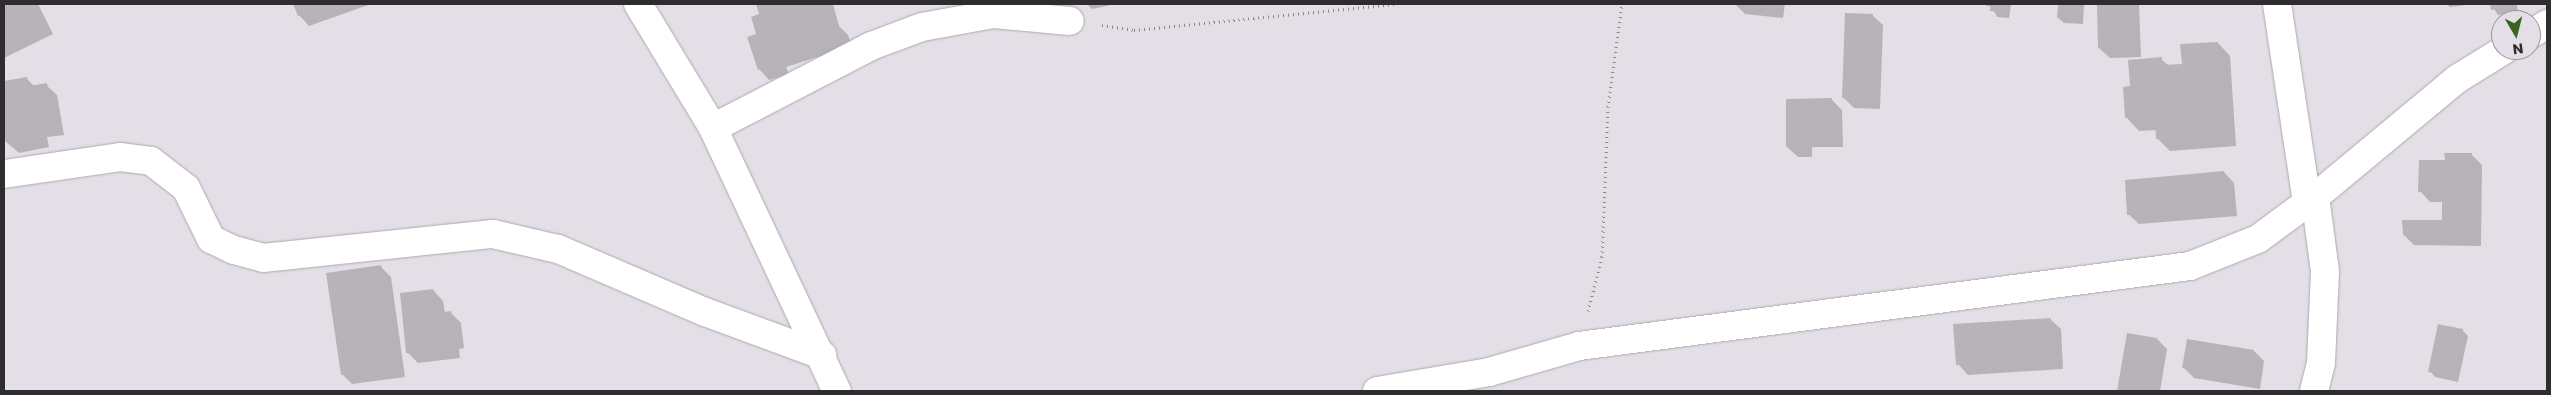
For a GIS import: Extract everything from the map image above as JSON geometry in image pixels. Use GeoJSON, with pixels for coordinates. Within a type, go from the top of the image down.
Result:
{"type":"FeatureCollection","features":[{"type":"Feature","properties":{"kind":"street"},"geometry":{"type":"LineString","coordinates":[[638,4],[714,128],[822,355],[837,391]]}},
{"type":"Feature","properties":{"kind":"street"},"geometry":{"type":"LineString","coordinates":[[2277,4],[2325,271],[2321,363],[2314,391]]}},
{"type":"Feature","properties":{"kind":"street"},"geometry":{"type":"LineString","coordinates":[[714,128],[871,46],[922,27],[994,14],[1070,21]]}},
{"type":"Feature","properties":{"kind":"street"},"geometry":{"type":"LineString","coordinates":[[1377,391],[1489,372],[1579,346],[2190,266],[2258,239],[2311,200],[2457,79],[2491,58]]}},
{"type":"Feature","properties":{"kind":"street"},"geometry":{"type":"LineString","coordinates":[[4,174],[120,157],[151,161],[186,188],[211,239],[234,250],[263,258],[364,249],[434,239],[502,236],[558,249],[705,312],[822,355]]}},
{"type":"Feature","properties":{"kind":"path"},"geometry":{"type":"LineString","coordinates":[[1070,21],[1134,30],[1394,4]]}},
{"type":"Feature","properties":{"kind":"path"},"geometry":{"type":"LineString","coordinates":[[1579,346],[1602,257],[1608,107],[1622,4]]}},
{"type":"Feature","properties":{"kind":"building"},"geometry":{"type":"Polygon","coordinates":[[[4,4],[34,4],[43,24],[4,43],[4,4]]]}},
{"type":"Feature","properties":{"kind":"building"},"geometry":{"type":"Polygon","coordinates":[[[293,4],[331,4],[298,16],[293,4]]]}},
{"type":"Feature","properties":{"kind":"building"},"geometry":{"type":"Polygon","coordinates":[[[756,4],[825,4],[832,25],[838,23],[842,35],[777,56],[779,63],[758,70],[747,37],[756,34],[751,17],[759,14],[756,4]]]}},
{"type":"Feature","properties":{"kind":"building"},"geometry":{"type":"Polygon","coordinates":[[[1742,4],[1774,4],[1773,9],[1742,4]]]}},
{"type":"Feature","properties":{"kind":"building"},"geometry":{"type":"Polygon","coordinates":[[[1991,4],[2005,4],[2004,13],[1990,11],[1991,4]]]}},
{"type":"Feature","properties":{"kind":"building"},"geometry":{"type":"Polygon","coordinates":[[[2058,4],[2078,4],[2077,19],[2057,18],[2058,4]]]}},
{"type":"Feature","properties":{"kind":"building"},"geometry":{"type":"Polygon","coordinates":[[[2097,4],[2130,4],[2131,47],[2098,48],[2097,4]]]}},
{"type":"Feature","properties":{"kind":"building"},"geometry":{"type":"Polygon","coordinates":[[[2490,4],[2512,4],[2513,7],[2491,10],[2490,4]]]}},
{"type":"Feature","properties":{"kind":"building"},"geometry":{"type":"Polygon","coordinates":[[[1845,13],[1873,14],[1870,99],[1842,98],[1845,13]]]}},
{"type":"Feature","properties":{"kind":"building"},"geometry":{"type":"Polygon","coordinates":[[[2218,42],[2224,133],[2156,139],[2155,116],[2125,118],[2123,87],[2130,86],[2128,60],[2162,57],[2162,65],[2182,64],[2180,44],[2218,42]]]}},
{"type":"Feature","properties":{"kind":"building"},"geometry":{"type":"Polygon","coordinates":[[[27,77],[29,86],[47,83],[54,125],[37,127],[39,137],[7,143],[4,133],[4,81],[27,77]]]}},
{"type":"Feature","properties":{"kind":"building"},"geometry":{"type":"Polygon","coordinates":[[[1832,98],[1833,137],[1802,137],[1802,148],[1786,147],[1786,99],[1832,98]]]}},
{"type":"Feature","properties":{"kind":"building"},"geometry":{"type":"Polygon","coordinates":[[[2444,153],[2472,153],[2471,236],[2403,235],[2402,220],[2442,220],[2442,192],[2418,192],[2419,160],[2445,160],[2444,153]]]}},
{"type":"Feature","properties":{"kind":"building"},"geometry":{"type":"Polygon","coordinates":[[[2224,171],[2227,206],[2127,215],[2125,180],[2224,171]]]}},
{"type":"Feature","properties":{"kind":"building"},"geometry":{"type":"Polygon","coordinates":[[[381,265],[396,367],[341,375],[326,273],[381,265]]]}},
{"type":"Feature","properties":{"kind":"building"},"geometry":{"type":"Polygon","coordinates":[[[433,289],[436,313],[451,311],[455,338],[449,339],[450,348],[406,353],[400,293],[433,289]]]}},
{"type":"Feature","properties":{"kind":"building"},"geometry":{"type":"Polygon","coordinates":[[[2051,318],[2053,359],[1956,365],[1953,324],[2051,318]]]}},
{"type":"Feature","properties":{"kind":"building"},"geometry":{"type":"Polygon","coordinates":[[[2438,324],[2463,329],[2453,377],[2428,372],[2438,324]]]}},
{"type":"Feature","properties":{"kind":"building"},"geometry":{"type":"Polygon","coordinates":[[[2127,333],[2157,338],[2148,391],[2117,391],[2127,333]]]}},
{"type":"Feature","properties":{"kind":"building"},"geometry":{"type":"Polygon","coordinates":[[[2187,339],[2254,350],[2250,379],[2182,368],[2187,339]]]}}]}
